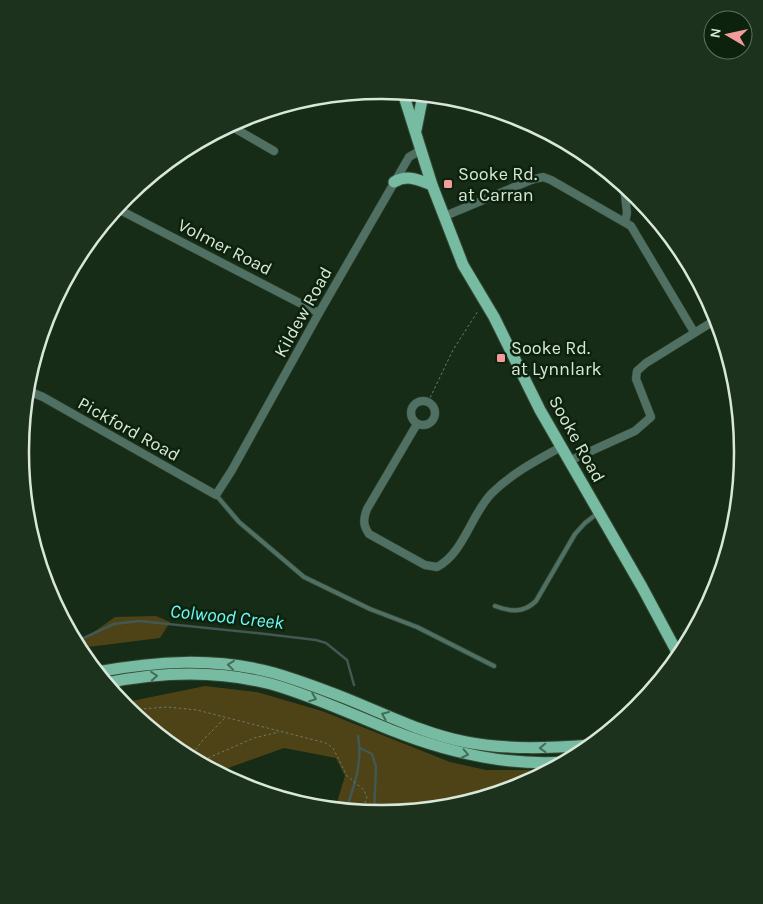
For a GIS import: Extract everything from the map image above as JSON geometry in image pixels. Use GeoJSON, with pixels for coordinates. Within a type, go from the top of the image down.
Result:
{"type":"FeatureCollection","features":[{"type":"Feature","properties":{"kind":"main road","name":"Sooke Road"},"geometry":{"type":"LineString","coordinates":[[406,100],[432,185],[463,265],[494,317],[560,447],[675,647]]}},
{"type":"Feature","properties":{"kind":"main road"},"geometry":{"type":"LineString","coordinates":[[415,132],[422,101]]}},
{"type":"Feature","properties":{"kind":"main road"},"geometry":{"type":"LineString","coordinates":[[394,182],[404,177],[409,177],[432,185]]}},
{"type":"Feature","properties":{"kind":"main road"},"geometry":{"type":"LineString","coordinates":[[105,671],[141,665],[187,668],[238,666],[280,675],[320,688],[423,730],[466,742],[513,748],[576,746]]}},
{"type":"Feature","properties":{"kind":"main road"},"geometry":{"type":"LineString","coordinates":[[113,682],[187,668],[269,684],[316,699],[410,738],[455,752],[507,761],[549,762]]}},
{"type":"Feature","properties":{"kind":"street"},"geometry":{"type":"LineString","coordinates":[[239,130],[274,150]]}},
{"type":"Feature","properties":{"kind":"street","name":"Kildew Road"},"geometry":{"type":"LineString","coordinates":[[216,495],[232,470],[408,157],[421,150]]}},
{"type":"Feature","properties":{"kind":"street"},"geometry":{"type":"LineString","coordinates":[[445,216],[531,180],[542,177],[551,180],[631,226],[694,332]]}},
{"type":"Feature","properties":{"kind":"street"},"geometry":{"type":"LineString","coordinates":[[625,222],[628,212],[626,198]]}},
{"type":"Feature","properties":{"kind":"street","name":"Volmer Road"},"geometry":{"type":"LineString","coordinates":[[123,212],[319,313]]}},
{"type":"Feature","properties":{"kind":"street"},"geometry":{"type":"LineString","coordinates":[[568,461],[635,431],[644,425],[651,417],[636,379],[636,371],[710,323]]}},
{"type":"Feature","properties":{"kind":"street","name":"Pickford Road"},"geometry":{"type":"LineString","coordinates":[[34,394],[216,495]]}},
{"type":"Feature","properties":{"kind":"street"},"geometry":{"type":"LineString","coordinates":[[418,402],[428,402],[435,411],[435,416],[428,424],[417,424],[411,415],[412,410],[418,402]]}},
{"type":"Feature","properties":{"kind":"street"},"geometry":{"type":"LineString","coordinates":[[417,424],[363,519],[364,526],[369,534],[425,565],[437,566],[445,563],[452,556],[492,494],[505,482],[560,447]]}},
{"type":"Feature","properties":{"kind":"lane"},"geometry":{"type":"LineString","coordinates":[[216,495],[240,522],[304,577],[370,609],[417,627],[494,666]]}},
{"type":"Feature","properties":{"kind":"lane"},"geometry":{"type":"LineString","coordinates":[[495,606],[518,611],[531,606],[536,601],[580,528],[598,513]]}},
{"type":"Feature","properties":{"kind":"path"},"geometry":{"type":"LineString","coordinates":[[428,402],[453,350],[484,301]]}},
{"type":"Feature","properties":{"kind":"path"},"geometry":{"type":"LineString","coordinates":[[141,709],[167,707],[197,710],[330,745],[347,776],[364,790],[367,798],[365,804]]}},
{"type":"Feature","properties":{"kind":"path"},"geometry":{"type":"LineString","coordinates":[[195,751],[202,741],[226,717]]}},
{"type":"Feature","properties":{"kind":"path"},"geometry":{"type":"LineString","coordinates":[[207,758],[254,738],[280,732]]}},
{"type":"Feature","properties":{"kind":"shaded area"},"geometry":{"type":"Polygon","coordinates":[[[156,616],[170,622],[160,638],[87,647],[83,640],[115,617],[156,616]]]}},
{"type":"Feature","properties":{"kind":"shaded area"},"geometry":{"type":"Polygon","coordinates":[[[688,625],[683,635],[680,630],[688,625]]]}},
{"type":"Feature","properties":{"kind":"shaded area"},"geometry":{"type":"Polygon","coordinates":[[[205,686],[257,692],[322,711],[450,762],[486,770],[531,771],[473,793],[428,802],[382,805],[337,802],[345,776],[336,758],[284,748],[226,769],[167,732],[132,701],[205,686]]]}},
{"type":"Feature","properties":{"kind":"waterway","name":"Colwood Creek"},"geometry":{"type":"LineString","coordinates":[[82,639],[114,624],[139,621],[316,640],[326,643],[347,660],[354,685]]}},
{"type":"Feature","properties":{"kind":"waterway","name":"Colwood Creek"},"geometry":{"type":"LineString","coordinates":[[348,803],[359,765],[358,736]]}},
{"type":"Feature","properties":{"kind":"waterway"},"geometry":{"type":"LineString","coordinates":[[360,748],[372,754],[376,767],[374,805]]}},
{"type":"Feature","properties":{"kind":"place","name":"Sooke Rd. at Carran"},"geometry":{"type":"Point","coordinates":[448,184]}},
{"type":"Feature","properties":{"kind":"place","name":"Sooke Rd. at Lynnlark"},"geometry":{"type":"Point","coordinates":[501,358]}}]}
